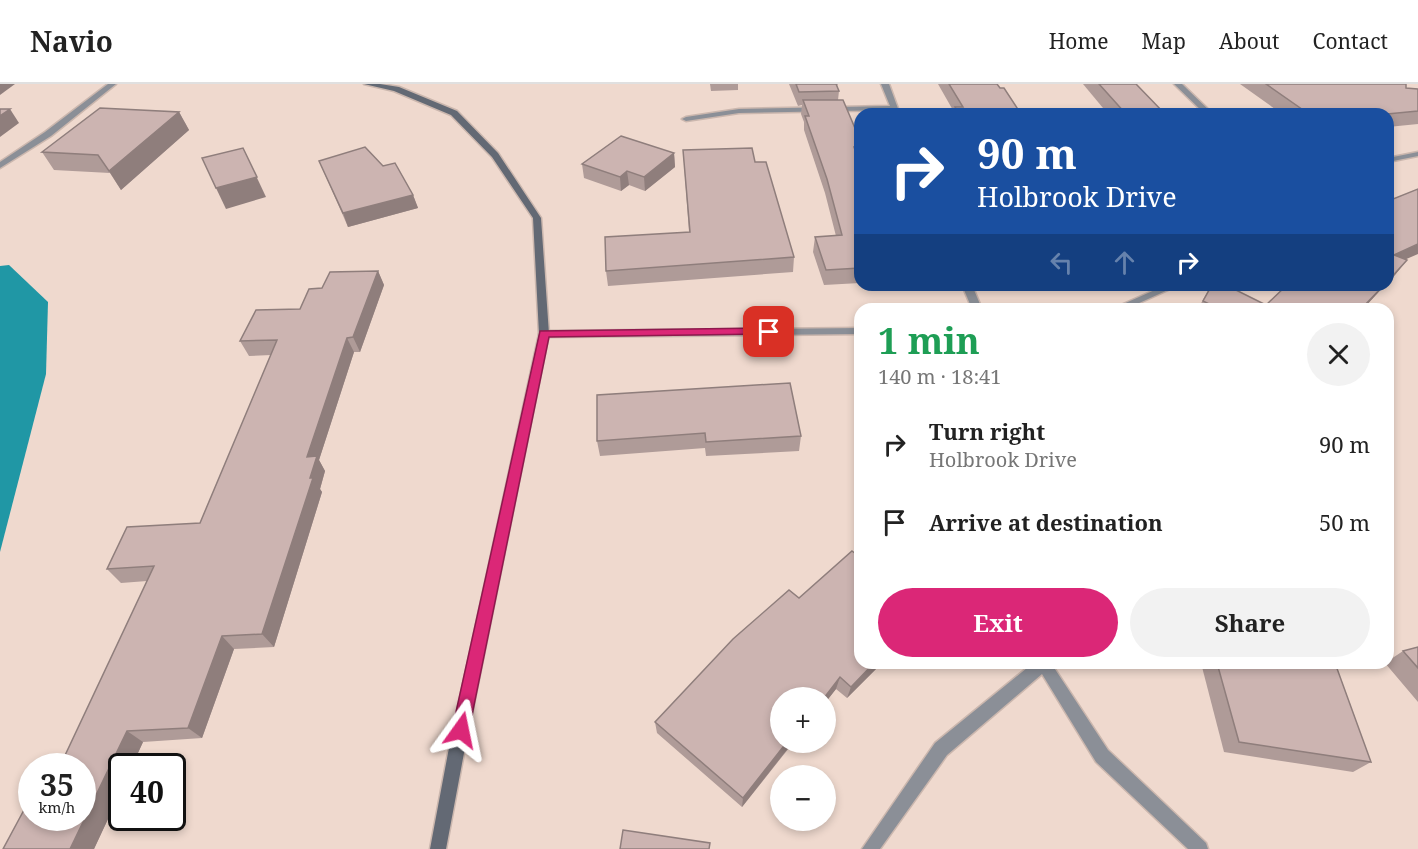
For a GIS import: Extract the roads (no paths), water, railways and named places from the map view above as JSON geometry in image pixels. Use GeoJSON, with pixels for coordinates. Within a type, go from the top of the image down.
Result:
{"type":"FeatureCollection","features":[{"type":"Feature","properties":{"kind":"street"},"geometry":{"type":"LineString","coordinates":[[0,166],[48,134],[112,84]]}},
{"type":"Feature","properties":{"kind":"street"},"geometry":{"type":"LineString","coordinates":[[368,84],[396,89],[454,113],[495,155],[537,218],[544,334],[458,741],[438,849]]}},
{"type":"Feature","properties":{"kind":"street"},"geometry":{"type":"LineString","coordinates":[[885,84],[895,108]]}},
{"type":"Feature","properties":{"kind":"street"},"geometry":{"type":"LineString","coordinates":[[1178,84],[1203,108]]}},
{"type":"Feature","properties":{"kind":"street"},"geometry":{"type":"LineString","coordinates":[[686,119],[739,111],[854,111]]}},
{"type":"Feature","properties":{"kind":"street"},"geometry":{"type":"LineString","coordinates":[[1394,158],[1418,154]]}},
{"type":"Feature","properties":{"kind":"street"},"geometry":{"type":"LineString","coordinates":[[1131,303],[1159,291]]}},
{"type":"Feature","properties":{"kind":"street"},"geometry":{"type":"LineString","coordinates":[[544,334],[854,331]]}},
{"type":"Feature","properties":{"kind":"street"},"geometry":{"type":"LineString","coordinates":[[870,849],[940,749],[1038,669]]}},
{"type":"Feature","properties":{"kind":"street"},"geometry":{"type":"LineString","coordinates":[[1047,669],[1102,756],[1200,849]]}},
{"type":"Feature","properties":{"kind":"water"},"geometry":{"type":"Polygon","coordinates":[[[9,265],[48,302],[46,374],[0,552],[0,266],[9,265]]]}}]}
